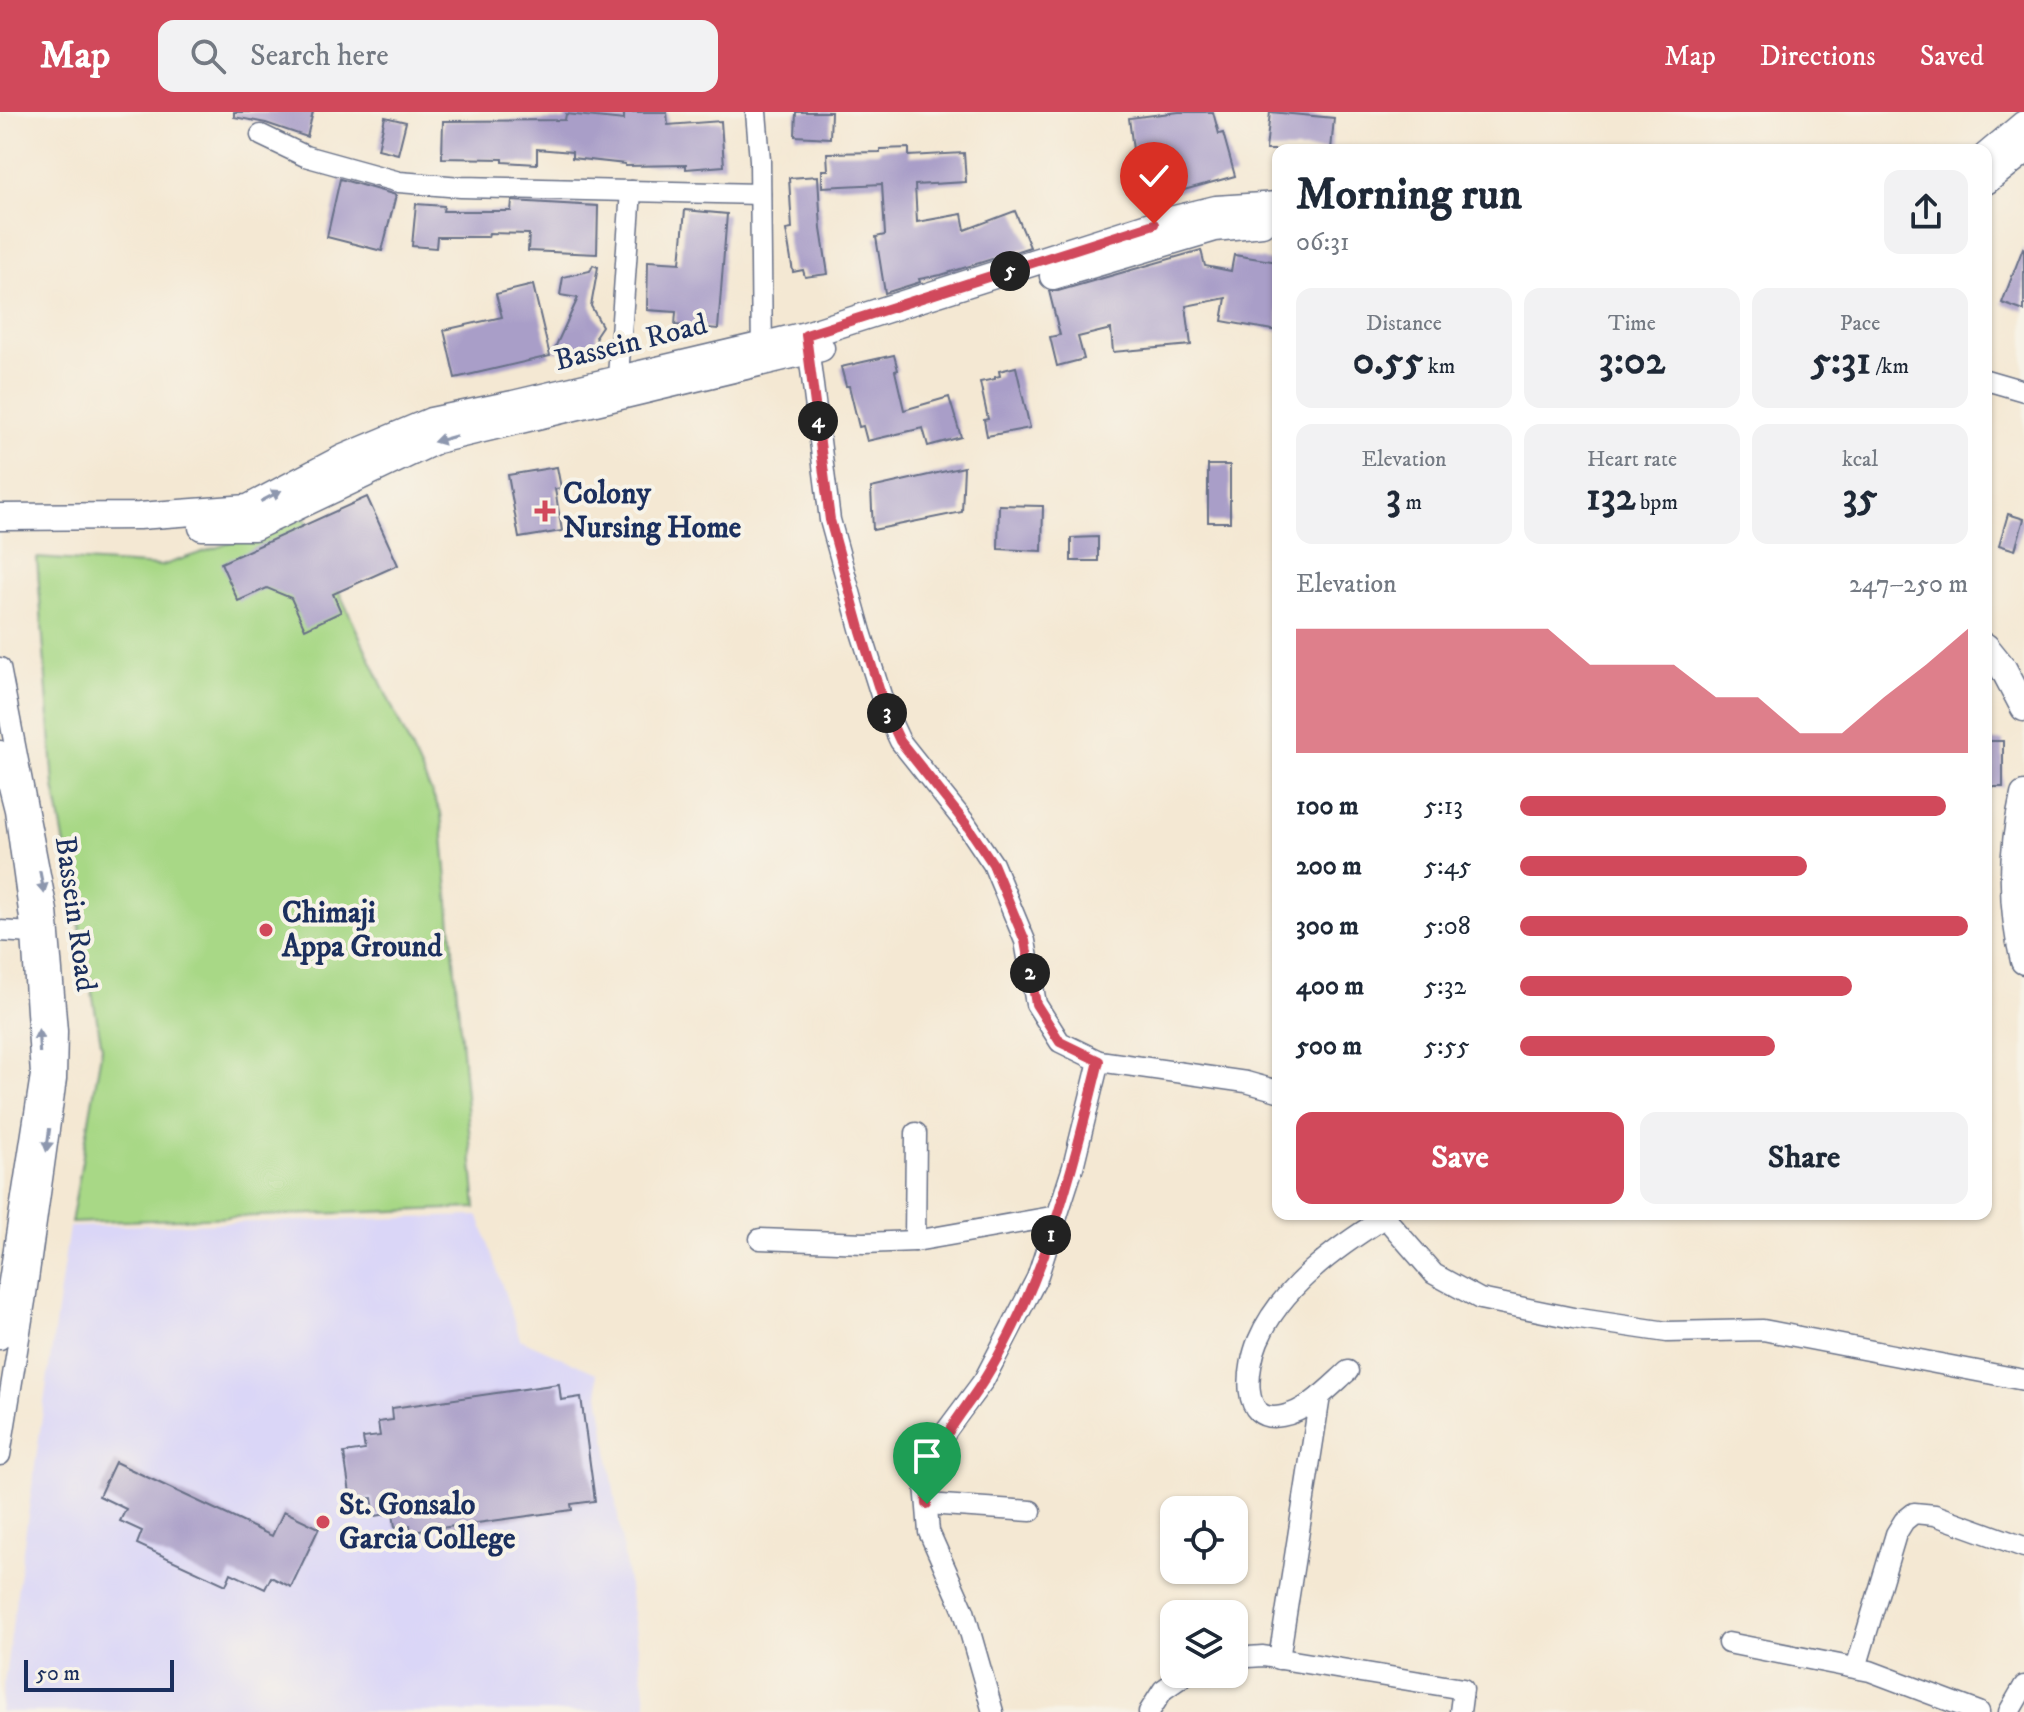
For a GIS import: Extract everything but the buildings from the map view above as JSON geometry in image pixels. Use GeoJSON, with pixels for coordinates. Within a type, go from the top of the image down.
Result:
{"type":"FeatureCollection","features":[{"type":"Feature","properties":{"kind":"main road"},"geometry":{"type":"LineString","coordinates":[[1992,151],[2024,124]]}},
{"type":"Feature","properties":{"kind":"main road"},"geometry":{"type":"LineString","coordinates":[[1992,176],[2024,151]]}},
{"type":"Feature","properties":{"kind":"main road","name":"Bassein Road"},"geometry":{"type":"LineString","coordinates":[[807,344],[1154,224],[1216,209],[1272,205]]}},
{"type":"Feature","properties":{"kind":"main road","name":"Bassein Road"},"geometry":{"type":"LineString","coordinates":[[0,529],[254,527],[437,440],[617,389],[807,344],[1215,228],[1272,223]]}},
{"type":"Feature","properties":{"kind":"main road","name":"Bassein Road"},"geometry":{"type":"LineString","coordinates":[[0,517],[139,516],[248,508],[343,458],[431,421],[617,389]]}},
{"type":"Feature","properties":{"kind":"main road"},"geometry":{"type":"LineString","coordinates":[[1992,654],[2003,668],[2024,708]]}},
{"type":"Feature","properties":{"kind":"main road"},"geometry":{"type":"LineString","coordinates":[[2024,795],[2012,868],[2024,961]]}},
{"type":"Feature","properties":{"kind":"street"},"geometry":{"type":"LineString","coordinates":[[756,112],[762,354]]}},
{"type":"Feature","properties":{"kind":"street"},"geometry":{"type":"LineString","coordinates":[[261,135],[305,156],[399,182],[461,187],[760,194]]}},
{"type":"Feature","properties":{"kind":"street"},"geometry":{"type":"LineString","coordinates":[[617,389],[631,191]]}},
{"type":"Feature","properties":{"kind":"street"},"geometry":{"type":"LineString","coordinates":[[807,344],[830,520],[886,711],[900,741],[966,824],[993,864],[1025,941],[1036,1004],[1060,1042],[1099,1061],[1246,1082],[1272,1089]]}},
{"type":"Feature","properties":{"kind":"street"},"geometry":{"type":"LineString","coordinates":[[1992,382],[2024,391]]}},
{"type":"Feature","properties":{"kind":"street","name":"Bassein Road"},"geometry":{"type":"LineString","coordinates":[[0,671],[47,911],[57,1031],[56,1079],[0,1453]]}},
{"type":"Feature","properties":{"kind":"street","name":"Bassein Road"},"geometry":{"type":"LineString","coordinates":[[0,751],[15,810],[32,933],[41,1075],[0,1339]]}},
{"type":"Feature","properties":{"kind":"street"},"geometry":{"type":"LineString","coordinates":[[0,931],[32,933]]}},
{"type":"Feature","properties":{"kind":"street"},"geometry":{"type":"LineString","coordinates":[[993,1712],[964,1611],[929,1532],[925,1484],[946,1431],[984,1380],[1037,1278],[1073,1167],[1099,1061]]}},
{"type":"Feature","properties":{"kind":"street"},"geometry":{"type":"LineString","coordinates":[[915,1241],[916,1133]]}},
{"type":"Feature","properties":{"kind":"street"},"geometry":{"type":"LineString","coordinates":[[760,1239],[864,1243],[915,1241],[1057,1216]]}},
{"type":"Feature","properties":{"kind":"street"},"geometry":{"type":"LineString","coordinates":[[1348,1371],[1320,1396],[1280,1417],[1265,1415],[1250,1397],[1248,1377],[1258,1341],[1277,1310],[1309,1274],[1342,1244],[1377,1220]]}},
{"type":"Feature","properties":{"kind":"street"},"geometry":{"type":"LineString","coordinates":[[1387,1220],[1434,1274],[1480,1299],[1573,1318],[1667,1332],[1763,1330],[2024,1380]]}},
{"type":"Feature","properties":{"kind":"street"},"geometry":{"type":"LineString","coordinates":[[1279,1659],[1320,1396]]}},
{"type":"Feature","properties":{"kind":"street"},"geometry":{"type":"LineString","coordinates":[[927,1504],[1031,1511]]}},
{"type":"Feature","properties":{"kind":"street"},"geometry":{"type":"LineString","coordinates":[[1856,1668],[1896,1534],[1914,1513],[1935,1515],[2024,1547]]}},
{"type":"Feature","properties":{"kind":"street"},"geometry":{"type":"LineString","coordinates":[[1728,1643],[1856,1668],[1979,1712]]}},
{"type":"Feature","properties":{"kind":"street"},"geometry":{"type":"LineString","coordinates":[[1248,1657],[1263,1656],[1463,1689],[1460,1712]]}},
{"type":"Feature","properties":{"kind":"street"},"geometry":{"type":"LineString","coordinates":[[2009,1712],[2024,1686]]}},
{"type":"Feature","properties":{"kind":"street"},"geometry":{"type":"LineString","coordinates":[[1149,1712],[1166,1688]]}},
{"type":"Feature","properties":{"kind":"shaded area","name":"St. Gonsalo Garcia College"},"geometry":{"type":"Polygon","coordinates":[[[479,1216],[520,1339],[596,1373],[648,1712],[0,1712],[69,1227],[479,1216]]]}},
{"type":"Feature","properties":{"kind":"green space","name":"Chimaji Appa Ground"},"geometry":{"type":"Polygon","coordinates":[[[305,518],[441,813],[476,1208],[71,1223],[102,1047],[54,786],[37,558],[161,566],[305,518]]]}},
{"type":"Feature","properties":{"kind":"place","name":"Colony Nursing Home"},"geometry":{"type":"Point","coordinates":[545,511]}},
{"type":"Feature","properties":{"kind":"place","name":"Chimaji Appa Ground"},"geometry":{"type":"Point","coordinates":[266,930]}},
{"type":"Feature","properties":{"kind":"place","name":"St. Gonsalo Garcia College"},"geometry":{"type":"Point","coordinates":[323,1522]}},
{"type":"Feature","properties":{"kind":"route"},"geometry":{"type":"LineString","coordinates":[[927,1504],[925,1484],[946,1431],[984,1380],[1037,1278],[1073,1167],[1099,1061],[1060,1042],[1036,1004],[1025,941],[993,864],[966,824],[900,741],[886,711],[830,520],[806,335],[1154,224]]}}]}
